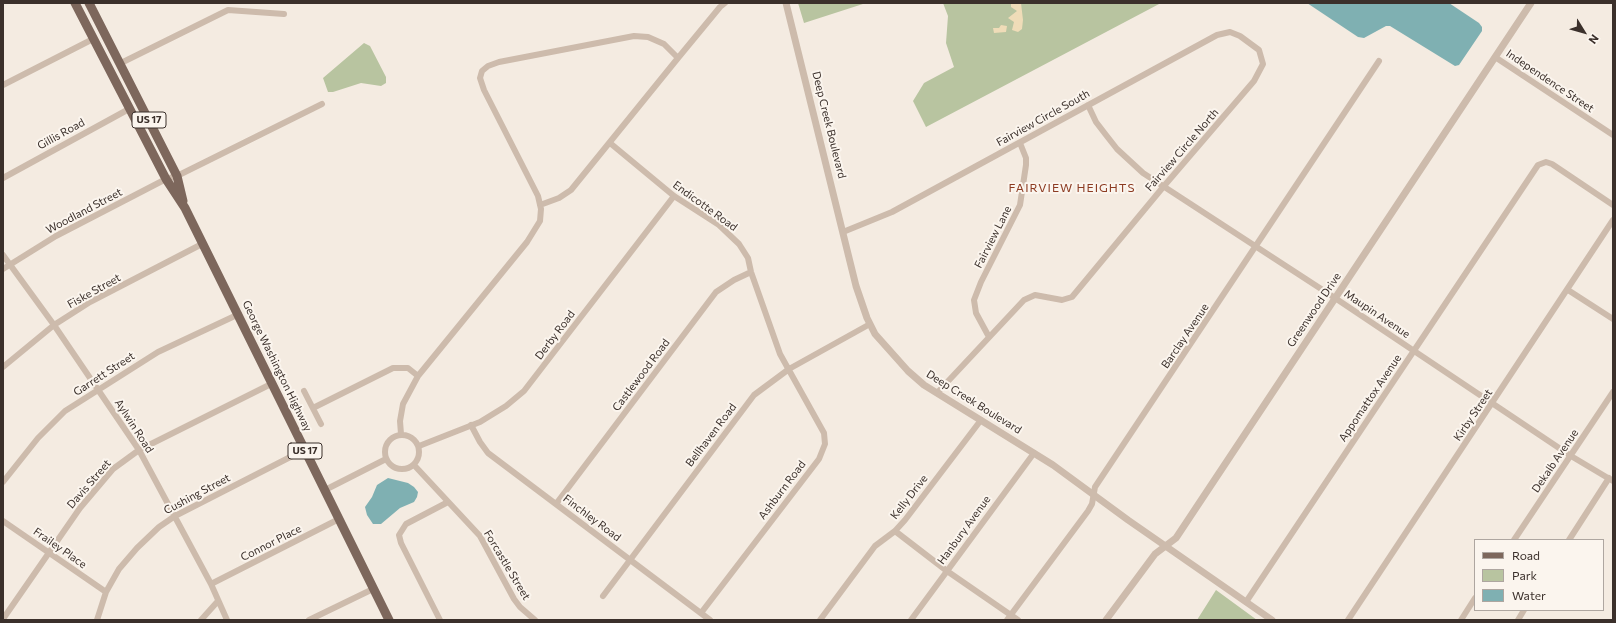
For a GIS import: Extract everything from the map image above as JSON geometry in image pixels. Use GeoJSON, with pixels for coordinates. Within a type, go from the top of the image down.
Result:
{"type":"FeatureCollection","features":[{"type":"Feature","properties":{"kind":"main road","name":"George Washington Highway"},"geometry":{"type":"LineString","coordinates":[[75,3],[129,109],[166,179],[185,208],[239,314],[271,384],[389,620]]}},
{"type":"Feature","properties":{"kind":"main road","name":"George Washington Highway"},"geometry":{"type":"LineString","coordinates":[[89,3],[121,63],[177,176],[185,208]]}},
{"type":"Feature","properties":{"kind":"street"},"geometry":{"type":"LineString","coordinates":[[540,205],[559,198],[571,190],[720,7],[726,3]]}},
{"type":"Feature","properties":{"kind":"street","name":"Deep Creek Boulevard"},"geometry":{"type":"LineString","coordinates":[[786,3],[856,286],[875,334],[908,370],[924,384],[1034,453],[1093,496],[1272,620]]}},
{"type":"Feature","properties":{"kind":"street","name":"Greenwood Drive"},"geometry":{"type":"LineString","coordinates":[[1106,620],[1155,554],[1176,538],[1531,3]]}},
{"type":"Feature","properties":{"kind":"street"},"geometry":{"type":"LineString","coordinates":[[121,63],[228,10],[284,14]]}},
{"type":"Feature","properties":{"kind":"street","name":"Fairview Circle South"},"geometry":{"type":"LineString","coordinates":[[843,232],[892,212],[1217,35],[1230,32],[1252,43]]}},
{"type":"Feature","properties":{"kind":"street"},"geometry":{"type":"LineString","coordinates":[[401,434],[400,421],[403,404],[418,376],[527,242],[540,222],[540,205],[538,196],[484,90],[480,78],[482,71],[488,66],[499,62],[634,36],[648,37],[664,44],[678,58]]}},
{"type":"Feature","properties":{"kind":"street"},"geometry":{"type":"LineString","coordinates":[[3,85],[93,39]]}},
{"type":"Feature","properties":{"kind":"street","name":"Fairview Circle North"},"geometry":{"type":"LineString","coordinates":[[937,392],[1018,306],[1031,296],[1040,295],[1062,300],[1072,297],[1260,73],[1263,64],[1262,57],[1252,43]]}},
{"type":"Feature","properties":{"kind":"street","name":"Independence Street"},"geometry":{"type":"LineString","coordinates":[[1495,57],[1613,135]]}},
{"type":"Feature","properties":{"kind":"street","name":"Barclay Avenue"},"geometry":{"type":"LineString","coordinates":[[1009,617],[1088,511],[1092,504],[1095,487],[1380,61]]}},
{"type":"Feature","properties":{"kind":"street","name":"Woodland Street"},"geometry":{"type":"LineString","coordinates":[[3,269],[56,236],[166,179],[177,176],[322,104]]}},
{"type":"Feature","properties":{"kind":"street","name":"Maupin Avenue"},"geometry":{"type":"LineString","coordinates":[[1088,105],[1096,122],[1117,148],[1143,173],[1335,298],[1571,456],[1611,480]]}},
{"type":"Feature","properties":{"kind":"street","name":"Gillis Road"},"geometry":{"type":"LineString","coordinates":[[3,178],[129,109]]}},
{"type":"Feature","properties":{"kind":"street","name":"Endicotte Road"},"geometry":{"type":"LineString","coordinates":[[610,143],[674,196],[719,225],[739,244],[748,258],[778,348],[789,369]]}},
{"type":"Feature","properties":{"kind":"street","name":"Fairview Lane"},"geometry":{"type":"LineString","coordinates":[[989,337],[976,313],[974,300],[981,282],[1020,205],[1026,165],[1026,158],[1020,143]]}},
{"type":"Feature","properties":{"kind":"street","name":"Appomattox Avenue"},"geometry":{"type":"LineString","coordinates":[[1246,602],[1538,165],[1546,162],[1552,164],[1613,205]]}},
{"type":"Feature","properties":{"kind":"street","name":"Derby Road"},"geometry":{"type":"LineString","coordinates":[[419,446],[471,425],[506,406],[524,391],[674,196]]}},
{"type":"Feature","properties":{"kind":"street","name":"Kirby Street"},"geometry":{"type":"LineString","coordinates":[[1348,620],[1613,220]]}},
{"type":"Feature","properties":{"kind":"street","name":"Fiske Street"},"geometry":{"type":"LineString","coordinates":[[3,367],[54,325],[90,302],[202,244]]}},
{"type":"Feature","properties":{"kind":"street","name":"Aylwin Road"},"geometry":{"type":"LineString","coordinates":[[3,256],[54,325],[139,450],[211,584],[227,620]]}},
{"type":"Feature","properties":{"kind":"street","name":"Castlewood Road"},"geometry":{"type":"LineString","coordinates":[[556,504],[716,292],[734,280],[752,272]]}},
{"type":"Feature","properties":{"kind":"street"},"geometry":{"type":"LineString","coordinates":[[1568,290],[1613,319]]}},
{"type":"Feature","properties":{"kind":"street","name":"Garrett Street"},"geometry":{"type":"LineString","coordinates":[[3,482],[38,438],[65,411],[158,352],[239,314]]}},
{"type":"Feature","properties":{"kind":"street","name":"Bellhaven Road"},"geometry":{"type":"LineString","coordinates":[[603,596],[754,395],[789,369],[870,324]]}},
{"type":"Feature","properties":{"kind":"street"},"geometry":{"type":"LineString","coordinates":[[314,408],[393,368],[408,368],[418,376]]}},
{"type":"Feature","properties":{"kind":"street","name":"Ashburn Road"},"geometry":{"type":"LineString","coordinates":[[702,614],[819,459],[825,444],[824,433],[789,369]]}},
{"type":"Feature","properties":{"kind":"street","name":"Davis Street"},"geometry":{"type":"LineString","coordinates":[[3,619],[80,508],[113,469],[139,450],[271,384]]}},
{"type":"Feature","properties":{"kind":"street"},"geometry":{"type":"LineString","coordinates":[[304,391],[321,424]]}},
{"type":"Feature","properties":{"kind":"street","name":"Dekalb Avenue"},"geometry":{"type":"LineString","coordinates":[[1515,539],[1613,392]]}},
{"type":"Feature","properties":{"kind":"street","name":"Kelly Drive"},"geometry":{"type":"LineString","coordinates":[[820,620],[875,546],[895,531],[906,520],[981,420]]}},
{"type":"Feature","properties":{"kind":"street","name":"Finchley Road"},"geometry":{"type":"LineString","coordinates":[[471,425],[488,453],[710,620]]}},
{"type":"Feature","properties":{"kind":"street"},"geometry":{"type":"LineString","coordinates":[[401,434],[412,437],[419,446],[419,456],[414,465],[404,469],[393,467],[386,459],[385,448],[387,442],[391,438],[401,434]]}},
{"type":"Feature","properties":{"kind":"street","name":"Cushing Street"},"geometry":{"type":"LineString","coordinates":[[97,620],[106,592],[119,569],[137,548],[159,527],[175,516],[304,450]]}},
{"type":"Feature","properties":{"kind":"street","name":"Hanbury Avenue"},"geometry":{"type":"LineString","coordinates":[[911,620],[1034,453]]}},
{"type":"Feature","properties":{"kind":"street"},"geometry":{"type":"LineString","coordinates":[[325,490],[386,459]]}},
{"type":"Feature","properties":{"kind":"street","name":"Forcastle Street"},"geometry":{"type":"LineString","coordinates":[[414,465],[480,536],[514,599],[520,607],[536,620]]}},
{"type":"Feature","properties":{"kind":"street"},"geometry":{"type":"LineString","coordinates":[[1570,539],[1611,480]]}},
{"type":"Feature","properties":{"kind":"street"},"geometry":{"type":"LineString","coordinates":[[440,620],[401,542],[399,535],[406,524],[448,502]]}},
{"type":"Feature","properties":{"kind":"street","name":"Connor Place"},"geometry":{"type":"LineString","coordinates":[[211,584],[339,519]]}},
{"type":"Feature","properties":{"kind":"street","name":"Frailey Place"},"geometry":{"type":"LineString","coordinates":[[3,521],[106,592]]}},
{"type":"Feature","properties":{"kind":"street"},"geometry":{"type":"LineString","coordinates":[[895,531],[1009,617],[1018,620]]}},
{"type":"Feature","properties":{"kind":"street"},"geometry":{"type":"LineString","coordinates":[[309,620],[373,588]]}},
{"type":"Feature","properties":{"kind":"street"},"geometry":{"type":"LineString","coordinates":[[1461,620],[1474,600]]}},
{"type":"Feature","properties":{"kind":"street"},"geometry":{"type":"LineString","coordinates":[[201,620],[218,601]]}},
{"type":"Feature","properties":{"kind":"street"},"geometry":{"type":"LineString","coordinates":[[1518,620],[1523,611]]}},
{"type":"Feature","properties":{"kind":"green space"},"geometry":{"type":"Polygon","coordinates":[[[798,3],[866,3],[804,23],[798,3]]]}},
{"type":"Feature","properties":{"kind":"green space"},"geometry":{"type":"Polygon","coordinates":[[[943,3],[1161,3],[926,127],[913,101],[924,83],[954,67],[946,43],[948,16],[943,3]]]}},
{"type":"Feature","properties":{"kind":"green space"},"geometry":{"type":"Polygon","coordinates":[[[364,43],[370,46],[386,77],[386,83],[381,86],[361,83],[333,92],[328,92],[323,78],[364,43]]]}},
{"type":"Feature","properties":{"kind":"green space"},"geometry":{"type":"Polygon","coordinates":[[[1216,590],[1257,620],[1197,620],[1216,590]]]}},
{"type":"Feature","properties":{"kind":"sand"},"geometry":{"type":"Polygon","coordinates":[[[1011,3],[1021,3],[1023,20],[1022,29],[1018,32],[1012,30],[1014,22],[1008,18],[1017,11],[1011,7],[1011,3]]]}},
{"type":"Feature","properties":{"kind":"sand"},"geometry":{"type":"Polygon","coordinates":[[[1001,25],[1007,26],[1006,32],[994,33],[993,28],[999,28],[1001,25]]]}},
{"type":"Feature","properties":{"kind":"water"},"geometry":{"type":"Polygon","coordinates":[[[1307,3],[1449,3],[1479,23],[1482,27],[1482,31],[1459,65],[1455,66],[1390,26],[1386,26],[1364,38],[1358,37],[1307,3]]]}},
{"type":"Feature","properties":{"kind":"water"},"geometry":{"type":"Polygon","coordinates":[[[388,478],[408,483],[418,492],[417,497],[414,502],[400,508],[381,524],[373,524],[367,515],[365,507],[372,497],[377,485],[388,478]]]}},
{"type":"Feature","properties":{"kind":"district","name":"FAIRVIEW HEIGHTS"},"geometry":{"type":"Point","coordinates":[1072,188]}}]}
